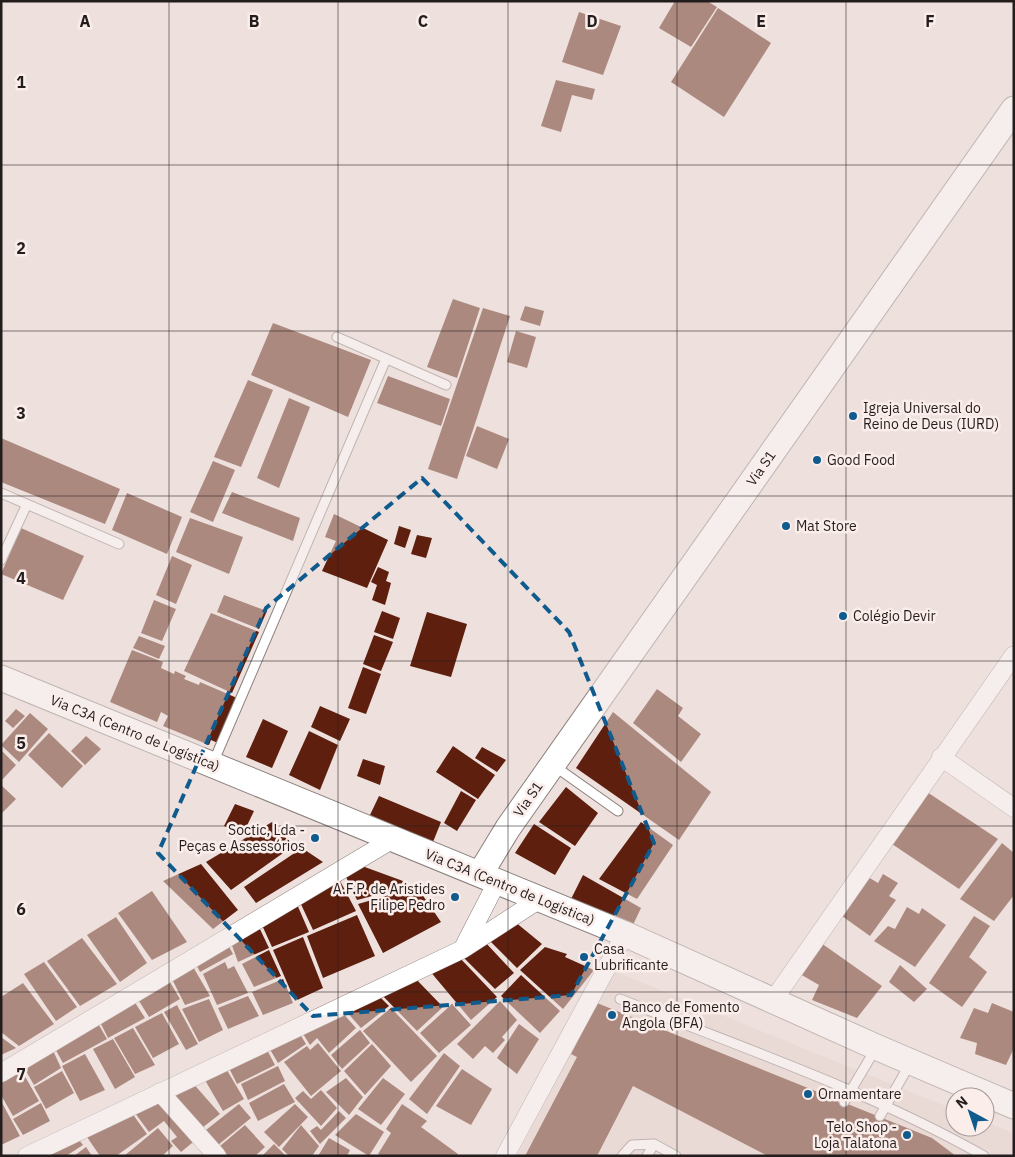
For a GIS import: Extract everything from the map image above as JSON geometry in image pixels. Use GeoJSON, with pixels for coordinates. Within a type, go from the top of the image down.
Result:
{"type":"FeatureCollection","features":[{"type":"Feature","properties":{"kind":"street","name":"Via S1"},"geometry":{"type":"LineString","coordinates":[[488,878],[508,828],[1014,109]]}},
{"type":"Feature","properties":{"kind":"street"},"geometry":{"type":"LineString","coordinates":[[774,1000],[941,757],[1014,655]]}},
{"type":"Feature","properties":{"kind":"street","name":"Via C3A (Centro de Logística)"},"geometry":{"type":"LineString","coordinates":[[1,678],[625,934],[876,1047],[1014,1106]]}},
{"type":"Feature","properties":{"kind":"street"},"geometry":{"type":"LineString","coordinates":[[941,757],[1014,808]]}},
{"type":"Feature","properties":{"kind":"street"},"geometry":{"type":"LineString","coordinates":[[1,1073],[393,839]]}},
{"type":"Feature","properties":{"kind":"street"},"geometry":{"type":"LineString","coordinates":[[463,949],[488,878]]}},
{"type":"Feature","properties":{"kind":"street"},"geometry":{"type":"LineString","coordinates":[[27,1156],[463,949],[540,899]]}},
{"type":"Feature","properties":{"kind":"street"},"geometry":{"type":"LineString","coordinates":[[505,1156],[625,934]]}},
{"type":"Feature","properties":{"kind":"street"},"geometry":{"type":"LineString","coordinates":[[160,1092],[217,1156]]}},
{"type":"Feature","properties":{"kind":"lane"},"geometry":{"type":"LineString","coordinates":[[337,337],[446,386]]}},
{"type":"Feature","properties":{"kind":"lane"},"geometry":{"type":"LineString","coordinates":[[213,764],[386,359]]}},
{"type":"Feature","properties":{"kind":"lane"},"geometry":{"type":"LineString","coordinates":[[1,493],[119,544]]}},
{"type":"Feature","properties":{"kind":"lane"},"geometry":{"type":"LineString","coordinates":[[1,560],[27,504]]}},
{"type":"Feature","properties":{"kind":"lane"},"geometry":{"type":"LineString","coordinates":[[552,764],[618,811]]}},
{"type":"Feature","properties":{"kind":"lane"},"geometry":{"type":"LineString","coordinates":[[620,999],[851,1090],[937,1129],[984,1156]]}},
{"type":"Feature","properties":{"kind":"lane"},"geometry":{"type":"LineString","coordinates":[[844,1102],[876,1047]]}},
{"type":"Feature","properties":{"kind":"lane"},"geometry":{"type":"LineString","coordinates":[[880,1116],[911,1062]]}},
{"type":"Feature","properties":{"kind":"lane"},"geometry":{"type":"LineString","coordinates":[[648,1156],[654,1144]]}},
{"type":"Feature","properties":{"kind":"lane"},"geometry":{"type":"LineString","coordinates":[[622,1156],[632,1145],[654,1144],[676,1156]]}},
{"type":"Feature","properties":{"kind":"highlighted area"},"geometry":{"type":"Polygon","coordinates":[[[422,478],[569,632],[654,843],[571,995],[313,1016],[158,853],[266,608],[422,478]]]}},
{"type":"Feature","properties":{"kind":"shaded area"},"geometry":{"type":"Polygon","coordinates":[[[614,971],[945,1106],[945,1137],[995,1137],[995,1126],[1014,1133],[1014,1156],[517,1156],[614,971]]]}},
{"type":"Feature","properties":{"kind":"building"},"geometry":{"type":"Polygon","coordinates":[[[675,1],[707,1],[717,7],[691,47],[659,28],[675,1]]]}},
{"type":"Feature","properties":{"kind":"building"},"geometry":{"type":"Polygon","coordinates":[[[718,8],[771,43],[724,117],[671,82],[718,8]]]}},
{"type":"Feature","properties":{"kind":"building"},"geometry":{"type":"Polygon","coordinates":[[[579,12],[621,26],[603,75],[562,62],[579,12]]]}},
{"type":"Feature","properties":{"kind":"building"},"geometry":{"type":"Polygon","coordinates":[[[556,80],[595,89],[592,100],[572,95],[561,132],[541,126],[556,80]]]}},
{"type":"Feature","properties":{"kind":"building"},"geometry":{"type":"Polygon","coordinates":[[[453,299],[480,308],[457,378],[427,367],[453,299]]]}},
{"type":"Feature","properties":{"kind":"building"},"geometry":{"type":"Polygon","coordinates":[[[525,306],[544,311],[540,326],[520,320],[525,306]]]}},
{"type":"Feature","properties":{"kind":"building"},"geometry":{"type":"Polygon","coordinates":[[[483,308],[510,316],[457,479],[428,469],[483,308]]]}},
{"type":"Feature","properties":{"kind":"building"},"geometry":{"type":"Polygon","coordinates":[[[273,323],[371,360],[348,417],[251,375],[273,323]]]}},
{"type":"Feature","properties":{"kind":"building"},"geometry":{"type":"Polygon","coordinates":[[[516,331],[536,337],[527,368],[507,362],[516,331]]]}},
{"type":"Feature","properties":{"kind":"building"},"geometry":{"type":"Polygon","coordinates":[[[388,376],[450,399],[441,426],[377,403],[388,376]]]}},
{"type":"Feature","properties":{"kind":"building"},"geometry":{"type":"Polygon","coordinates":[[[248,380],[273,390],[241,467],[214,457],[248,380]]]}},
{"type":"Feature","properties":{"kind":"building"},"geometry":{"type":"Polygon","coordinates":[[[289,398],[310,407],[279,488],[257,478],[289,398]]]}},
{"type":"Feature","properties":{"kind":"building"},"geometry":{"type":"Polygon","coordinates":[[[477,426],[509,439],[497,469],[466,456],[477,426]]]}},
{"type":"Feature","properties":{"kind":"building"},"geometry":{"type":"Polygon","coordinates":[[[1,438],[120,489],[105,524],[1,482],[1,438]]]}},
{"type":"Feature","properties":{"kind":"building"},"geometry":{"type":"Polygon","coordinates":[[[213,461],[235,470],[213,522],[190,512],[213,461]]]}},
{"type":"Feature","properties":{"kind":"building"},"geometry":{"type":"Polygon","coordinates":[[[232,492],[300,518],[293,541],[222,513],[232,492]]]}},
{"type":"Feature","properties":{"kind":"building"},"geometry":{"type":"Polygon","coordinates":[[[127,493],[182,517],[167,554],[112,530],[127,493]]]}},
{"type":"Feature","properties":{"kind":"building"},"geometry":{"type":"Polygon","coordinates":[[[334,514],[388,540],[367,588],[322,571],[336,541],[325,537],[334,514]]]}},
{"type":"Feature","properties":{"kind":"building"},"geometry":{"type":"Polygon","coordinates":[[[190,518],[243,537],[229,574],[176,552],[190,518]]]}},
{"type":"Feature","properties":{"kind":"building"},"geometry":{"type":"Polygon","coordinates":[[[399,526],[411,530],[405,548],[394,544],[399,526]]]}},
{"type":"Feature","properties":{"kind":"building"},"geometry":{"type":"Polygon","coordinates":[[[21,528],[84,556],[63,600],[1,574],[21,528]]]}},
{"type":"Feature","properties":{"kind":"building"},"geometry":{"type":"Polygon","coordinates":[[[417,535],[432,538],[426,558],[411,554],[417,535]]]}},
{"type":"Feature","properties":{"kind":"building"},"geometry":{"type":"Polygon","coordinates":[[[172,556],[192,565],[176,604],[156,595],[172,556]]]}},
{"type":"Feature","properties":{"kind":"building"},"geometry":{"type":"Polygon","coordinates":[[[378,567],[389,572],[386,581],[391,583],[385,605],[372,600],[377,585],[371,582],[378,567]]]}},
{"type":"Feature","properties":{"kind":"building"},"geometry":{"type":"Polygon","coordinates":[[[224,595],[267,611],[259,629],[217,612],[224,595]]]}},
{"type":"Feature","properties":{"kind":"building"},"geometry":{"type":"Polygon","coordinates":[[[154,600],[176,609],[162,641],[141,633],[154,600]]]}},
{"type":"Feature","properties":{"kind":"building"},"geometry":{"type":"Polygon","coordinates":[[[382,611],[400,618],[393,639],[374,632],[382,611]]]}},
{"type":"Feature","properties":{"kind":"building"},"geometry":{"type":"Polygon","coordinates":[[[427,612],[467,624],[451,677],[410,666],[427,612]]]}},
{"type":"Feature","properties":{"kind":"building"},"geometry":{"type":"Polygon","coordinates":[[[211,613],[259,632],[232,693],[184,671],[211,613]]]}},
{"type":"Feature","properties":{"kind":"building"},"geometry":{"type":"Polygon","coordinates":[[[374,635],[393,642],[381,671],[363,664],[374,635]]]}},
{"type":"Feature","properties":{"kind":"building"},"geometry":{"type":"Polygon","coordinates":[[[139,636],[165,646],[159,659],[133,648],[139,636]]]}},
{"type":"Feature","properties":{"kind":"building"},"geometry":{"type":"Polygon","coordinates":[[[132,650],[163,662],[161,668],[174,674],[175,671],[186,676],[184,679],[199,685],[200,682],[237,698],[218,743],[211,740],[209,745],[163,726],[168,716],[161,712],[157,722],[110,702],[132,650]]]}},
{"type":"Feature","properties":{"kind":"building"},"geometry":{"type":"Polygon","coordinates":[[[363,667],[381,674],[366,714],[348,708],[363,667]]]}},
{"type":"Feature","properties":{"kind":"building"},"geometry":{"type":"Polygon","coordinates":[[[657,689],[683,708],[678,716],[701,734],[681,762],[633,723],[657,689]]]}},
{"type":"Feature","properties":{"kind":"building"},"geometry":{"type":"Polygon","coordinates":[[[320,706],[350,719],[340,741],[311,727],[320,706]]]}},
{"type":"Feature","properties":{"kind":"building"},"geometry":{"type":"Polygon","coordinates":[[[16,709],[25,716],[13,728],[5,721],[16,709]]]}},
{"type":"Feature","properties":{"kind":"building"},"geometry":{"type":"Polygon","coordinates":[[[613,712],[711,792],[679,840],[576,768],[613,712]]]}},
{"type":"Feature","properties":{"kind":"building"},"geometry":{"type":"Polygon","coordinates":[[[30,713],[48,729],[19,762],[1,745],[30,713]]]}},
{"type":"Feature","properties":{"kind":"building"},"geometry":{"type":"Polygon","coordinates":[[[263,719],[288,731],[272,768],[246,757],[263,719]]]}},
{"type":"Feature","properties":{"kind":"building"},"geometry":{"type":"Polygon","coordinates":[[[309,731],[338,745],[320,790],[289,775],[309,731]]]}},
{"type":"Feature","properties":{"kind":"building"},"geometry":{"type":"Polygon","coordinates":[[[49,733],[83,766],[62,788],[28,755],[49,733]]]}},
{"type":"Feature","properties":{"kind":"building"},"geometry":{"type":"Polygon","coordinates":[[[86,736],[101,749],[85,765],[71,751],[86,736]]]}},
{"type":"Feature","properties":{"kind":"building"},"geometry":{"type":"Polygon","coordinates":[[[453,746],[495,775],[478,799],[436,772],[453,746]]]}},
{"type":"Feature","properties":{"kind":"building"},"geometry":{"type":"Polygon","coordinates":[[[482,747],[506,760],[497,772],[475,758],[482,747]]]}},
{"type":"Feature","properties":{"kind":"building"},"geometry":{"type":"Polygon","coordinates":[[[1,750],[16,765],[1,781],[1,750]]]}},
{"type":"Feature","properties":{"kind":"building"},"geometry":{"type":"Polygon","coordinates":[[[363,759],[385,766],[380,785],[357,776],[363,759]]]}},
{"type":"Feature","properties":{"kind":"building"},"geometry":{"type":"Polygon","coordinates":[[[1,785],[16,799],[1,814],[1,785]]]}},
{"type":"Feature","properties":{"kind":"building"},"geometry":{"type":"Polygon","coordinates":[[[566,787],[598,813],[575,846],[539,822],[566,787]]]}},
{"type":"Feature","properties":{"kind":"building"},"geometry":{"type":"Polygon","coordinates":[[[461,791],[476,800],[457,831],[444,823],[461,791]]]}},
{"type":"Feature","properties":{"kind":"building"},"geometry":{"type":"Polygon","coordinates":[[[927,792],[998,839],[959,889],[892,844],[927,792]]]}},
{"type":"Feature","properties":{"kind":"building"},"geometry":{"type":"Polygon","coordinates":[[[379,796],[441,822],[433,842],[370,815],[379,796]]]}},
{"type":"Feature","properties":{"kind":"building"},"geometry":{"type":"Polygon","coordinates":[[[235,804],[254,811],[243,834],[224,826],[235,804]]]}},
{"type":"Feature","properties":{"kind":"building"},"geometry":{"type":"Polygon","coordinates":[[[272,822],[293,846],[231,890],[206,862],[272,822]]]}},
{"type":"Feature","properties":{"kind":"building"},"geometry":{"type":"Polygon","coordinates":[[[641,822],[673,845],[637,899],[599,879],[641,822]]]}},
{"type":"Feature","properties":{"kind":"building"},"geometry":{"type":"Polygon","coordinates":[[[534,824],[571,848],[555,875],[515,853],[534,824]]]}},
{"type":"Feature","properties":{"kind":"building"},"geometry":{"type":"Polygon","coordinates":[[[1002,843],[1014,853],[1014,895],[994,921],[960,899],[1002,843]]]}},
{"type":"Feature","properties":{"kind":"building"},"geometry":{"type":"Polygon","coordinates":[[[302,848],[323,862],[256,903],[244,887],[302,848]]]}},
{"type":"Feature","properties":{"kind":"building"},"geometry":{"type":"Polygon","coordinates":[[[201,864],[238,910],[213,929],[163,881],[201,864]]]}},
{"type":"Feature","properties":{"kind":"building"},"geometry":{"type":"Polygon","coordinates":[[[362,866],[403,881],[399,889],[357,900],[345,875],[362,866]]]}},
{"type":"Feature","properties":{"kind":"building"},"geometry":{"type":"Polygon","coordinates":[[[883,874],[898,883],[889,896],[896,900],[870,936],[842,916],[868,877],[878,883],[883,874]]]}},
{"type":"Feature","properties":{"kind":"building"},"geometry":{"type":"Polygon","coordinates":[[[583,875],[641,908],[632,927],[571,899],[583,875]]]}},
{"type":"Feature","properties":{"kind":"building"},"geometry":{"type":"Polygon","coordinates":[[[339,879],[356,911],[313,930],[299,900],[339,879]]]}},
{"type":"Feature","properties":{"kind":"building"},"geometry":{"type":"Polygon","coordinates":[[[417,887],[441,922],[383,953],[358,904],[417,887]]]}},
{"type":"Feature","properties":{"kind":"building"},"geometry":{"type":"Polygon","coordinates":[[[152,891],[187,942],[152,960],[118,913],[152,891]]]}},
{"type":"Feature","properties":{"kind":"building"},"geometry":{"type":"Polygon","coordinates":[[[296,902],[309,932],[272,947],[261,923],[296,902]]]}},
{"type":"Feature","properties":{"kind":"building"},"geometry":{"type":"Polygon","coordinates":[[[907,907],[919,914],[922,908],[946,925],[915,967],[874,941],[888,926],[895,929],[907,907]]]}},
{"type":"Feature","properties":{"kind":"building"},"geometry":{"type":"Polygon","coordinates":[[[357,915],[375,956],[323,978],[307,936],[357,915]]]}},
{"type":"Feature","properties":{"kind":"building"},"geometry":{"type":"Polygon","coordinates":[[[974,916],[990,926],[969,957],[987,972],[962,1007],[929,983],[974,916]]]}},
{"type":"Feature","properties":{"kind":"building"},"geometry":{"type":"Polygon","coordinates":[[[116,917],[147,963],[120,982],[87,935],[116,917]]]}},
{"type":"Feature","properties":{"kind":"building"},"geometry":{"type":"Polygon","coordinates":[[[514,921],[542,944],[517,968],[487,938],[514,921]]]}},
{"type":"Feature","properties":{"kind":"building"},"geometry":{"type":"Polygon","coordinates":[[[258,925],[269,948],[238,962],[230,940],[258,925]]]}},
{"type":"Feature","properties":{"kind":"building"},"geometry":{"type":"Polygon","coordinates":[[[303,937],[323,988],[295,1001],[273,950],[303,937]]]}},
{"type":"Feature","properties":{"kind":"building"},"geometry":{"type":"Polygon","coordinates":[[[82,938],[117,984],[80,1006],[47,961],[82,938]]]}},
{"type":"Feature","properties":{"kind":"building"},"geometry":{"type":"Polygon","coordinates":[[[485,942],[514,973],[495,989],[462,956],[485,942]]]}},
{"type":"Feature","properties":{"kind":"building"},"geometry":{"type":"Polygon","coordinates":[[[227,943],[233,954],[200,972],[195,962],[227,943]]]}},
{"type":"Feature","properties":{"kind":"building"},"geometry":{"type":"Polygon","coordinates":[[[821,943],[882,986],[857,1018],[812,1000],[819,985],[800,974],[821,943]]]}},
{"type":"Feature","properties":{"kind":"building"},"geometry":{"type":"Polygon","coordinates":[[[545,947],[567,954],[565,957],[594,970],[563,1009],[520,970],[545,947]]]}},
{"type":"Feature","properties":{"kind":"building"},"geometry":{"type":"Polygon","coordinates":[[[269,950],[281,976],[254,987],[242,964],[269,950]]]}},
{"type":"Feature","properties":{"kind":"building"},"geometry":{"type":"Polygon","coordinates":[[[459,957],[497,997],[471,1020],[429,970],[459,957]]]}},
{"type":"Feature","properties":{"kind":"building"},"geometry":{"type":"Polygon","coordinates":[[[44,962],[77,1007],[56,1021],[24,974],[44,962]]]}},
{"type":"Feature","properties":{"kind":"building"},"geometry":{"type":"Polygon","coordinates":[[[225,962],[228,969],[234,966],[248,993],[217,1005],[203,974],[225,962]]]}},
{"type":"Feature","properties":{"kind":"building"},"geometry":{"type":"Polygon","coordinates":[[[192,965],[210,996],[185,1005],[171,977],[192,965]]]}},
{"type":"Feature","properties":{"kind":"building"},"geometry":{"type":"Polygon","coordinates":[[[900,965],[927,989],[914,1002],[889,982],[900,965]]]}},
{"type":"Feature","properties":{"kind":"building"},"geometry":{"type":"Polygon","coordinates":[[[521,975],[560,1011],[540,1033],[501,996],[521,975]]]}},
{"type":"Feature","properties":{"kind":"building"},"geometry":{"type":"Polygon","coordinates":[[[167,977],[180,999],[149,1017],[136,996],[167,977]]]}},
{"type":"Feature","properties":{"kind":"building"},"geometry":{"type":"Polygon","coordinates":[[[414,977],[443,1007],[417,1031],[380,993],[414,977]]]}},
{"type":"Feature","properties":{"kind":"building"},"geometry":{"type":"Polygon","coordinates":[[[283,979],[293,1003],[263,1015],[252,992],[283,979]]]}},
{"type":"Feature","properties":{"kind":"building"},"geometry":{"type":"Polygon","coordinates":[[[23,983],[54,1024],[19,1046],[1,1032],[1,997],[23,983]]]}},
{"type":"Feature","properties":{"kind":"building"},"geometry":{"type":"Polygon","coordinates":[[[377,994],[389,1006],[361,1028],[344,1009],[377,994]]]}},
{"type":"Feature","properties":{"kind":"building"},"geometry":{"type":"Polygon","coordinates":[[[248,996],[259,1016],[228,1029],[218,1008],[248,996]]]}},
{"type":"Feature","properties":{"kind":"building"},"geometry":{"type":"Polygon","coordinates":[[[132,998],[145,1018],[108,1038],[98,1018],[132,998]]]}},
{"type":"Feature","properties":{"kind":"building"},"geometry":{"type":"Polygon","coordinates":[[[209,999],[223,1030],[199,1042],[182,1009],[209,999]]]}},
{"type":"Feature","properties":{"kind":"building"},"geometry":{"type":"Polygon","coordinates":[[[500,1001],[517,1020],[502,1037],[505,1040],[493,1053],[485,1046],[473,1059],[457,1044],[500,1001]]]}},
{"type":"Feature","properties":{"kind":"building"},"geometry":{"type":"Polygon","coordinates":[[[597,1003],[932,1138],[956,1156],[768,1156],[633,1086],[597,1156],[525,1156],[577,1057],[571,1054],[597,1003]]]}},
{"type":"Feature","properties":{"kind":"building"},"geometry":{"type":"Polygon","coordinates":[[[992,1003],[1014,1012],[1014,1048],[1006,1065],[975,1054],[977,1043],[960,1038],[974,1008],[988,1013],[992,1003]]]}},
{"type":"Feature","properties":{"kind":"building"},"geometry":{"type":"Polygon","coordinates":[[[452,1004],[471,1025],[439,1053],[420,1033],[452,1004]]]}},
{"type":"Feature","properties":{"kind":"building"},"geometry":{"type":"Polygon","coordinates":[[[177,1005],[198,1044],[186,1050],[164,1012],[177,1005]]]}},
{"type":"Feature","properties":{"kind":"building"},"geometry":{"type":"Polygon","coordinates":[[[391,1008],[437,1056],[411,1082],[363,1031],[391,1008]]]}},
{"type":"Feature","properties":{"kind":"building"},"geometry":{"type":"Polygon","coordinates":[[[340,1010],[356,1028],[329,1053],[317,1038],[310,1045],[300,1029],[340,1010]]]}},
{"type":"Feature","properties":{"kind":"building"},"geometry":{"type":"Polygon","coordinates":[[[162,1013],[179,1044],[153,1058],[135,1027],[162,1013]]]}},
{"type":"Feature","properties":{"kind":"building"},"geometry":{"type":"Polygon","coordinates":[[[96,1020],[107,1039],[63,1063],[53,1045],[96,1020]]]}},
{"type":"Feature","properties":{"kind":"building"},"geometry":{"type":"Polygon","coordinates":[[[519,1024],[539,1039],[517,1074],[497,1058],[519,1024]]]}},
{"type":"Feature","properties":{"kind":"building"},"geometry":{"type":"Polygon","coordinates":[[[133,1028],[155,1065],[135,1074],[114,1038],[133,1028]]]}},
{"type":"Feature","properties":{"kind":"building"},"geometry":{"type":"Polygon","coordinates":[[[360,1030],[370,1043],[342,1069],[331,1055],[360,1030]]]}},
{"type":"Feature","properties":{"kind":"building"},"geometry":{"type":"Polygon","coordinates":[[[298,1031],[306,1044],[278,1063],[268,1046],[298,1031]]]}},
{"type":"Feature","properties":{"kind":"building"},"geometry":{"type":"Polygon","coordinates":[[[1,1037],[16,1048],[1,1055],[1,1037]]]}},
{"type":"Feature","properties":{"kind":"building"},"geometry":{"type":"Polygon","coordinates":[[[113,1039],[135,1077],[115,1089],[93,1049],[113,1039]]]}},
{"type":"Feature","properties":{"kind":"building"},"geometry":{"type":"Polygon","coordinates":[[[318,1043],[341,1071],[311,1096],[284,1062],[307,1046],[310,1050],[318,1043]]]}},
{"type":"Feature","properties":{"kind":"building"},"geometry":{"type":"Polygon","coordinates":[[[372,1044],[391,1066],[365,1095],[344,1071],[372,1044]]]}},
{"type":"Feature","properties":{"kind":"building"},"geometry":{"type":"Polygon","coordinates":[[[51,1046],[61,1068],[34,1085],[22,1064],[51,1046]]]}},
{"type":"Feature","properties":{"kind":"building"},"geometry":{"type":"Polygon","coordinates":[[[265,1046],[275,1065],[237,1084],[227,1064],[265,1046]]]}},
{"type":"Feature","properties":{"kind":"building"},"geometry":{"type":"Polygon","coordinates":[[[444,1053],[460,1066],[427,1114],[409,1099],[444,1053]]]}},
{"type":"Feature","properties":{"kind":"building"},"geometry":{"type":"Polygon","coordinates":[[[85,1054],[105,1090],[80,1101],[62,1066],[85,1054]]]}},
{"type":"Feature","properties":{"kind":"building"},"geometry":{"type":"Polygon","coordinates":[[[224,1065],[244,1099],[223,1111],[202,1075],[224,1065]]]}},
{"type":"Feature","properties":{"kind":"building"},"geometry":{"type":"Polygon","coordinates":[[[19,1066],[39,1101],[13,1116],[1,1095],[1,1078],[19,1066]]]}},
{"type":"Feature","properties":{"kind":"building"},"geometry":{"type":"Polygon","coordinates":[[[278,1066],[285,1081],[248,1100],[241,1084],[278,1066]]]}},
{"type":"Feature","properties":{"kind":"building"},"geometry":{"type":"Polygon","coordinates":[[[462,1069],[492,1089],[471,1125],[436,1106],[462,1069]]]}},
{"type":"Feature","properties":{"kind":"building"},"geometry":{"type":"Polygon","coordinates":[[[62,1071],[74,1093],[46,1109],[34,1087],[62,1071]]]}},
{"type":"Feature","properties":{"kind":"building"},"geometry":{"type":"Polygon","coordinates":[[[346,1078],[363,1097],[349,1115],[326,1092],[346,1078]]]}},
{"type":"Feature","properties":{"kind":"building"},"geometry":{"type":"Polygon","coordinates":[[[383,1078],[405,1094],[381,1125],[358,1109],[383,1078]]]}},
{"type":"Feature","properties":{"kind":"building"},"geometry":{"type":"Polygon","coordinates":[[[191,1081],[220,1114],[198,1131],[171,1098],[191,1081]]]}},
{"type":"Feature","properties":{"kind":"building"},"geometry":{"type":"Polygon","coordinates":[[[284,1084],[295,1102],[258,1121],[249,1103],[284,1084]]]}},
{"type":"Feature","properties":{"kind":"building"},"geometry":{"type":"Polygon","coordinates":[[[321,1090],[337,1108],[321,1126],[295,1098],[303,1091],[311,1099],[321,1090]]]}},
{"type":"Feature","properties":{"kind":"building"},"geometry":{"type":"Polygon","coordinates":[[[158,1095],[198,1138],[181,1152],[171,1141],[177,1137],[164,1121],[149,1132],[135,1113],[158,1095]]]}},
{"type":"Feature","properties":{"kind":"building"},"geometry":{"type":"Polygon","coordinates":[[[1,1101],[20,1136],[1,1145],[1,1101]]]}},
{"type":"Feature","properties":{"kind":"building"},"geometry":{"type":"Polygon","coordinates":[[[41,1103],[50,1121],[23,1135],[13,1119],[41,1103]]]}},
{"type":"Feature","properties":{"kind":"building"},"geometry":{"type":"Polygon","coordinates":[[[239,1104],[251,1118],[218,1145],[206,1130],[239,1104]]]}},
{"type":"Feature","properties":{"kind":"building"},"geometry":{"type":"Polygon","coordinates":[[[295,1104],[308,1117],[279,1147],[264,1132],[295,1104]]]}},
{"type":"Feature","properties":{"kind":"building"},"geometry":{"type":"Polygon","coordinates":[[[402,1104],[427,1121],[421,1127],[458,1154],[457,1156],[382,1156],[378,1154],[391,1133],[386,1129],[402,1104]]]}},
{"type":"Feature","properties":{"kind":"building"},"geometry":{"type":"Polygon","coordinates":[[[129,1109],[147,1134],[116,1156],[100,1156],[85,1134],[129,1109]]]}},
{"type":"Feature","properties":{"kind":"building"},"geometry":{"type":"Polygon","coordinates":[[[339,1111],[346,1118],[320,1144],[310,1131],[317,1126],[321,1130],[339,1111]]]}},
{"type":"Feature","properties":{"kind":"building"},"geometry":{"type":"Polygon","coordinates":[[[356,1114],[384,1132],[369,1156],[335,1135],[356,1114]]]}},
{"type":"Feature","properties":{"kind":"building"},"geometry":{"type":"Polygon","coordinates":[[[245,1125],[265,1147],[255,1156],[228,1156],[220,1146],[245,1125]]]}},
{"type":"Feature","properties":{"kind":"building"},"geometry":{"type":"Polygon","coordinates":[[[301,1125],[319,1146],[312,1156],[289,1156],[282,1149],[301,1125]]]}},
{"type":"Feature","properties":{"kind":"building"},"geometry":{"type":"Polygon","coordinates":[[[158,1128],[173,1146],[162,1156],[124,1156],[158,1128]]]}},
{"type":"Feature","properties":{"kind":"building"},"geometry":{"type":"Polygon","coordinates":[[[76,1136],[83,1145],[66,1156],[40,1156],[76,1136]]]}},
{"type":"Feature","properties":{"kind":"building"},"geometry":{"type":"Polygon","coordinates":[[[329,1138],[350,1150],[347,1156],[318,1156],[329,1138]]]}},
{"type":"Feature","properties":{"kind":"building"},"geometry":{"type":"Polygon","coordinates":[[[274,1144],[286,1156],[262,1156],[274,1144]]]}},
{"type":"Feature","properties":{"kind":"building"},"geometry":{"type":"Polygon","coordinates":[[[86,1147],[92,1156],[74,1156],[86,1147]]]}},
{"type":"Feature","properties":{"kind":"place","name":"Igreja Universal do Reino de Deus (IURD)"},"geometry":{"type":"Point","coordinates":[853,416]}},
{"type":"Feature","properties":{"kind":"place","name":"Good Food"},"geometry":{"type":"Point","coordinates":[817,460]}},
{"type":"Feature","properties":{"kind":"place","name":"Mat Store"},"geometry":{"type":"Point","coordinates":[786,526]}},
{"type":"Feature","properties":{"kind":"place","name":"Colégio Devir"},"geometry":{"type":"Point","coordinates":[843,616]}},
{"type":"Feature","properties":{"kind":"place","name":"Soctic, Lda - Peças e Assessórios"},"geometry":{"type":"Point","coordinates":[315,838]}},
{"type":"Feature","properties":{"kind":"place","name":"A.F.P. de Aristides Filipe Pedro"},"geometry":{"type":"Point","coordinates":[455,897]}},
{"type":"Feature","properties":{"kind":"place","name":"Casa Lubrificante"},"geometry":{"type":"Point","coordinates":[584,957]}},
{"type":"Feature","properties":{"kind":"place","name":"Banco de Fomento Angola (BFA)"},"geometry":{"type":"Point","coordinates":[612,1015]}},
{"type":"Feature","properties":{"kind":"place","name":"Ornamentare"},"geometry":{"type":"Point","coordinates":[808,1094]}},
{"type":"Feature","properties":{"kind":"place","name":"Telo Shop - Loja Talatona"},"geometry":{"type":"Point","coordinates":[907,1135]}}]}
